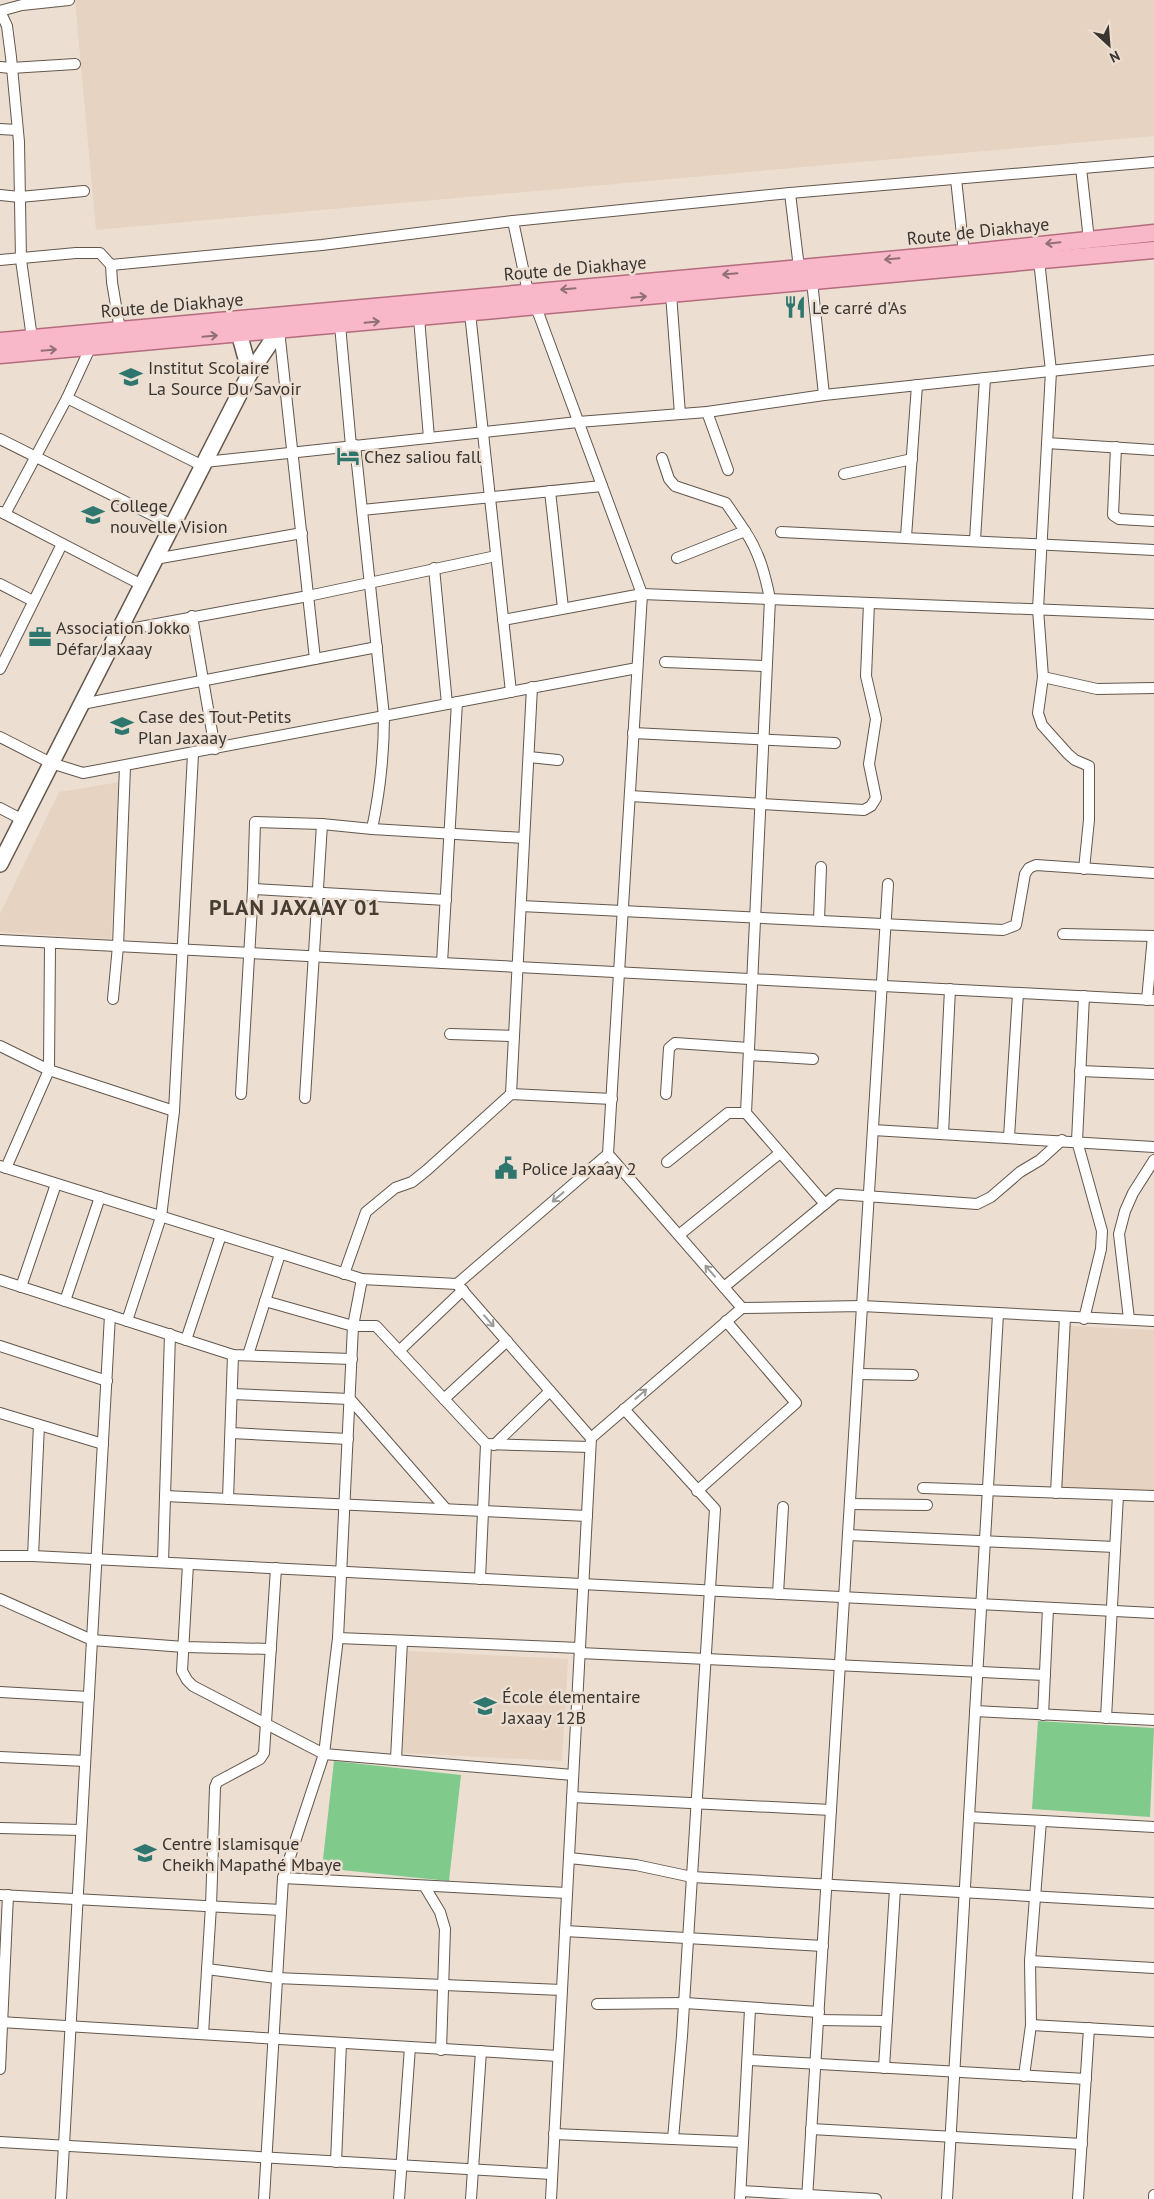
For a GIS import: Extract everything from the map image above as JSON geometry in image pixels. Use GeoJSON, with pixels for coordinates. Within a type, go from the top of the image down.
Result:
{"type":"FeatureCollection","features":[{"type":"Feature","properties":{"kind":"main road","name":"Route de Diakhaye"},"geometry":{"type":"LineString","coordinates":[[0,355],[91,346],[238,326],[528,292],[964,253],[1154,233]]}},
{"type":"Feature","properties":{"kind":"main road","name":"Route de Diakhaye"},"geometry":{"type":"LineString","coordinates":[[279,322],[340,325],[1154,250]]}},
{"type":"Feature","properties":{"kind":"main road","name":"Route de Diakhaye"},"geometry":{"type":"LineString","coordinates":[[0,341],[120,330],[238,326]]}},
{"type":"Feature","properties":{"kind":"street"},"geometry":{"type":"LineString","coordinates":[[32,338],[21,260],[17,130],[5,68],[7,26],[0,11],[22,5],[69,0]]}},
{"type":"Feature","properties":{"kind":"street"},"geometry":{"type":"LineString","coordinates":[[5,68],[75,64]]}},
{"type":"Feature","properties":{"kind":"street"},"geometry":{"type":"LineString","coordinates":[[0,129],[17,130]]}},
{"type":"Feature","properties":{"kind":"street"},"geometry":{"type":"LineString","coordinates":[[111,266],[322,245],[513,221],[790,193],[1154,162]]}},
{"type":"Feature","properties":{"kind":"street"},"geometry":{"type":"LineString","coordinates":[[1081,168],[1088,240]]}},
{"type":"Feature","properties":{"kind":"street"},"geometry":{"type":"LineString","coordinates":[[956,179],[964,253]]}},
{"type":"Feature","properties":{"kind":"street"},"geometry":{"type":"LineString","coordinates":[[0,195],[20,197],[84,190]]}},
{"type":"Feature","properties":{"kind":"street"},"geometry":{"type":"LineString","coordinates":[[790,193],[799,268]]}},
{"type":"Feature","properties":{"kind":"street"},"geometry":{"type":"LineString","coordinates":[[513,221],[528,292]]}},
{"type":"Feature","properties":{"kind":"street"},"geometry":{"type":"LineString","coordinates":[[0,260],[21,260],[76,253],[100,253],[111,266],[120,330]]}},
{"type":"Feature","properties":{"kind":"street"},"geometry":{"type":"LineString","coordinates":[[1039,260],[1052,371],[1038,609],[1043,677],[1038,713],[1042,725],[1068,754],[1089,766],[1089,820],[1084,869]]}},
{"type":"Feature","properties":{"kind":"street"},"geometry":{"type":"LineString","coordinates":[[812,281],[824,395]]}},
{"type":"Feature","properties":{"kind":"street"},"geometry":{"type":"LineString","coordinates":[[671,294],[680,414]]}},
{"type":"Feature","properties":{"kind":"street"},"geometry":{"type":"LineString","coordinates":[[399,1351],[460,1287],[608,1154],[642,594],[536,307]]}},
{"type":"Feature","properties":{"kind":"street"},"geometry":{"type":"LineString","coordinates":[[470,313],[511,692]]}},
{"type":"Feature","properties":{"kind":"street"},"geometry":{"type":"LineString","coordinates":[[419,318],[428,438]]}},
{"type":"Feature","properties":{"kind":"street"},"geometry":{"type":"LineString","coordinates":[[0,864],[250,373],[279,322]]}},
{"type":"Feature","properties":{"kind":"street"},"geometry":{"type":"LineString","coordinates":[[279,322],[315,658]]}},
{"type":"Feature","properties":{"kind":"street"},"geometry":{"type":"LineString","coordinates":[[340,325],[384,716],[384,756],[380,793],[372,829]]}},
{"type":"Feature","properties":{"kind":"street"},"geometry":{"type":"LineString","coordinates":[[238,326],[250,373]]}},
{"type":"Feature","properties":{"kind":"street"},"geometry":{"type":"LineString","coordinates":[[91,346],[68,398],[3,513],[142,585]]}},
{"type":"Feature","properties":{"kind":"street"},"geometry":{"type":"LineString","coordinates":[[68,398],[204,464],[293,452],[578,422],[707,412],[824,395],[1154,360]]}},
{"type":"Feature","properties":{"kind":"street"},"geometry":{"type":"LineString","coordinates":[[975,540],[985,378]]}},
{"type":"Feature","properties":{"kind":"street"},"geometry":{"type":"LineString","coordinates":[[906,537],[917,385]]}},
{"type":"Feature","properties":{"kind":"street"},"geometry":{"type":"LineString","coordinates":[[707,412],[728,470]]}},
{"type":"Feature","properties":{"kind":"street"},"geometry":{"type":"LineString","coordinates":[[0,439],[172,525]]}},
{"type":"Feature","properties":{"kind":"street"},"geometry":{"type":"LineString","coordinates":[[1048,443],[1154,450]]}},
{"type":"Feature","properties":{"kind":"street"},"geometry":{"type":"LineString","coordinates":[[1116,447],[1113,515],[1119,519],[1154,521]]}},
{"type":"Feature","properties":{"kind":"street"},"geometry":{"type":"LineString","coordinates":[[662,458],[670,479],[676,486],[726,502],[756,547],[765,574],[770,599],[746,1113],[825,1204]]}},
{"type":"Feature","properties":{"kind":"street"},"geometry":{"type":"LineString","coordinates":[[844,474],[912,459]]}},
{"type":"Feature","properties":{"kind":"street"},"geometry":{"type":"LineString","coordinates":[[362,510],[602,486]]}},
{"type":"Feature","properties":{"kind":"street"},"geometry":{"type":"LineString","coordinates":[[550,491],[563,608]]}},
{"type":"Feature","properties":{"kind":"street"},"geometry":{"type":"LineString","coordinates":[[677,558],[746,531]]}},
{"type":"Feature","properties":{"kind":"street"},"geometry":{"type":"LineString","coordinates":[[782,532],[1154,550]]}},
{"type":"Feature","properties":{"kind":"street"},"geometry":{"type":"LineString","coordinates":[[156,559],[302,533]]}},
{"type":"Feature","properties":{"kind":"street"},"geometry":{"type":"LineString","coordinates":[[2,662],[62,544]]}},
{"type":"Feature","properties":{"kind":"street"},"geometry":{"type":"LineString","coordinates":[[119,630],[308,596],[369,581],[496,556]]}},
{"type":"Feature","properties":{"kind":"street"},"geometry":{"type":"LineString","coordinates":[[434,568],[452,703],[450,834],[442,963]]}},
{"type":"Feature","properties":{"kind":"street"},"geometry":{"type":"LineString","coordinates":[[0,584],[33,601]]}},
{"type":"Feature","properties":{"kind":"street"},"geometry":{"type":"LineString","coordinates":[[504,620],[642,594],[1154,614]]}},
{"type":"Feature","properties":{"kind":"street"},"geometry":{"type":"LineString","coordinates":[[630,796],[760,802],[864,810],[871,806],[876,798],[869,764],[876,720],[866,676],[869,603]]}},
{"type":"Feature","properties":{"kind":"street"},"geometry":{"type":"LineString","coordinates":[[192,616],[215,749]]}},
{"type":"Feature","properties":{"kind":"street"},"geometry":{"type":"LineString","coordinates":[[82,704],[377,647]]}},
{"type":"Feature","properties":{"kind":"street"},"geometry":{"type":"LineString","coordinates":[[665,662],[766,666]]}},
{"type":"Feature","properties":{"kind":"street"},"geometry":{"type":"LineString","coordinates":[[0,737],[51,764],[83,773],[126,767],[637,668]]}},
{"type":"Feature","properties":{"kind":"street"},"geometry":{"type":"LineString","coordinates":[[1043,677],[1098,689],[1154,688]]}},
{"type":"Feature","properties":{"kind":"street"},"geometry":{"type":"LineString","coordinates":[[511,1094],[532,687]]}},
{"type":"Feature","properties":{"kind":"street"},"geometry":{"type":"LineString","coordinates":[[633,734],[835,743]]}},
{"type":"Feature","properties":{"kind":"street"},"geometry":{"type":"LineString","coordinates":[[128,1321],[161,1217],[174,1111],[192,754]]}},
{"type":"Feature","properties":{"kind":"street"},"geometry":{"type":"LineString","coordinates":[[528,757],[558,760]]}},
{"type":"Feature","properties":{"kind":"street"},"geometry":{"type":"LineString","coordinates":[[113,999],[118,946],[126,767]]}},
{"type":"Feature","properties":{"kind":"street"},"geometry":{"type":"LineString","coordinates":[[0,808],[23,820]]}},
{"type":"Feature","properties":{"kind":"street"},"geometry":{"type":"LineString","coordinates":[[241,1094],[250,952],[255,822],[322,824],[372,829],[524,838]]}},
{"type":"Feature","properties":{"kind":"street"},"geometry":{"type":"LineString","coordinates":[[305,1098],[322,824]]}},
{"type":"Feature","properties":{"kind":"street"},"geometry":{"type":"LineString","coordinates":[[521,906],[1011,929],[1018,920],[1025,874],[1029,868],[1036,865],[1154,873]]}},
{"type":"Feature","properties":{"kind":"street"},"geometry":{"type":"LineString","coordinates":[[819,920],[821,867]]}},
{"type":"Feature","properties":{"kind":"street"},"geometry":{"type":"LineString","coordinates":[[807,2197],[888,884]]}},
{"type":"Feature","properties":{"kind":"street"},"geometry":{"type":"LineString","coordinates":[[253,889],[446,900]]}},
{"type":"Feature","properties":{"kind":"street"},"geometry":{"type":"LineString","coordinates":[[0,940],[1151,1000],[1154,936],[1064,934]]}},
{"type":"Feature","properties":{"kind":"street"},"geometry":{"type":"LineString","coordinates":[[50,943],[49,1070],[3,1167],[362,1279],[460,1287],[508,1341],[591,1442],[551,2199]]}},
{"type":"Feature","properties":{"kind":"street"},"geometry":{"type":"LineString","coordinates":[[943,1134],[950,989]]}},
{"type":"Feature","properties":{"kind":"street"},"geometry":{"type":"LineString","coordinates":[[1009,1137],[1018,993]]}},
{"type":"Feature","properties":{"kind":"street"},"geometry":{"type":"LineString","coordinates":[[1084,996],[1077,1141],[1102,1231],[1101,1249],[1084,1318]]}},
{"type":"Feature","properties":{"kind":"street"},"geometry":{"type":"LineString","coordinates":[[450,1034],[514,1036]]}},
{"type":"Feature","properties":{"kind":"street"},"geometry":{"type":"LineString","coordinates":[[666,1094],[669,1048],[675,1043],[813,1059]]}},
{"type":"Feature","properties":{"kind":"street"},"geometry":{"type":"LineString","coordinates":[[0,1046],[49,1070],[174,1111]]}},
{"type":"Feature","properties":{"kind":"street"},"geometry":{"type":"LineString","coordinates":[[1080,1071],[1154,1074]]}},
{"type":"Feature","properties":{"kind":"street"},"geometry":{"type":"LineString","coordinates":[[344,1274],[366,1212],[395,1188],[412,1182],[427,1170],[511,1094],[612,1098]]}},
{"type":"Feature","properties":{"kind":"street"},"geometry":{"type":"LineString","coordinates":[[667,1162],[728,1112],[746,1113]]}},
{"type":"Feature","properties":{"kind":"street"},"geometry":{"type":"LineString","coordinates":[[873,1130],[1154,1147]]}},
{"type":"Feature","properties":{"kind":"street"},"geometry":{"type":"LineString","coordinates":[[724,1287],[837,1194],[977,1204],[991,1197],[1020,1172],[1040,1160],[1062,1140]]}},
{"type":"Feature","properties":{"kind":"street"},"geometry":{"type":"LineString","coordinates":[[679,1235],[780,1153]]}},
{"type":"Feature","properties":{"kind":"street"},"geometry":{"type":"LineString","coordinates":[[608,1154],[742,1308]]}},
{"type":"Feature","properties":{"kind":"street"},"geometry":{"type":"LineString","coordinates":[[1129,1319],[1119,1234],[1125,1211],[1154,1160]]}},
{"type":"Feature","properties":{"kind":"street"},"geometry":{"type":"LineString","coordinates":[[21,1287],[56,1184]]}},
{"type":"Feature","properties":{"kind":"street"},"geometry":{"type":"LineString","coordinates":[[66,1301],[100,1198]]}},
{"type":"Feature","properties":{"kind":"street"},"geometry":{"type":"LineString","coordinates":[[1102,1231],[1119,1234]]}},
{"type":"Feature","properties":{"kind":"street"},"geometry":{"type":"LineString","coordinates":[[186,1340],[221,1235]]}},
{"type":"Feature","properties":{"kind":"street"},"geometry":{"type":"LineString","coordinates":[[248,1355],[280,1254]]}},
{"type":"Feature","properties":{"kind":"street"},"geometry":{"type":"LineString","coordinates":[[264,2199],[272,2038],[284,1878],[324,1754],[338,1638],[353,1326],[362,1279]]}},
{"type":"Feature","properties":{"kind":"street"},"geometry":{"type":"LineString","coordinates":[[0,1280],[233,1355],[352,1359]]}},
{"type":"Feature","properties":{"kind":"street"},"geometry":{"type":"LineString","coordinates":[[265,1301],[353,1326],[376,1326],[490,1445],[591,1442],[624,1409],[742,1308],[862,1306],[1154,1321]]}},
{"type":"Feature","properties":{"kind":"street"},"geometry":{"type":"LineString","coordinates":[[946,2199],[998,1314]]}},
{"type":"Feature","properties":{"kind":"street"},"geometry":{"type":"LineString","coordinates":[[60,2199],[110,1315]]}},
{"type":"Feature","properties":{"kind":"street"},"geometry":{"type":"LineString","coordinates":[[1056,1493],[1065,1317]]}},
{"type":"Feature","properties":{"kind":"street"},"geometry":{"type":"LineString","coordinates":[[697,1491],[796,1403],[726,1321]]}},
{"type":"Feature","properties":{"kind":"street"},"geometry":{"type":"LineString","coordinates":[[163,1562],[170,1334]]}},
{"type":"Feature","properties":{"kind":"street"},"geometry":{"type":"LineString","coordinates":[[444,1399],[508,1341]]}},
{"type":"Feature","properties":{"kind":"street"},"geometry":{"type":"LineString","coordinates":[[0,1346],[107,1380]]}},
{"type":"Feature","properties":{"kind":"street"},"geometry":{"type":"LineString","coordinates":[[228,1499],[233,1355]]}},
{"type":"Feature","properties":{"kind":"street"},"geometry":{"type":"LineString","coordinates":[[858,1374],[913,1376]]}},
{"type":"Feature","properties":{"kind":"street"},"geometry":{"type":"LineString","coordinates":[[480,1578],[483,1511],[490,1445],[550,1391]]}},
{"type":"Feature","properties":{"kind":"street"},"geometry":{"type":"LineString","coordinates":[[232,1394],[350,1399],[446,1509]]}},
{"type":"Feature","properties":{"kind":"street"},"geometry":{"type":"LineString","coordinates":[[624,1409],[715,1509],[684,2003],[673,2138]]}},
{"type":"Feature","properties":{"kind":"street"},"geometry":{"type":"LineString","coordinates":[[0,1414],[103,1444]]}},
{"type":"Feature","properties":{"kind":"street"},"geometry":{"type":"LineString","coordinates":[[33,1556],[39,1425]]}},
{"type":"Feature","properties":{"kind":"street"},"geometry":{"type":"LineString","coordinates":[[231,1433],[348,1439]]}},
{"type":"Feature","properties":{"kind":"street"},"geometry":{"type":"LineString","coordinates":[[923,1488],[1154,1496]]}},
{"type":"Feature","properties":{"kind":"street"},"geometry":{"type":"LineString","coordinates":[[1106,1718],[1118,1495]]}},
{"type":"Feature","properties":{"kind":"street"},"geometry":{"type":"LineString","coordinates":[[165,1496],[587,1516]]}},
{"type":"Feature","properties":{"kind":"street"},"geometry":{"type":"LineString","coordinates":[[850,1504],[927,1505]]}},
{"type":"Feature","properties":{"kind":"street"},"geometry":{"type":"LineString","coordinates":[[778,1594],[783,1507]]}},
{"type":"Feature","properties":{"kind":"street"},"geometry":{"type":"LineString","coordinates":[[848,1535],[1115,1547]]}},
{"type":"Feature","properties":{"kind":"street"},"geometry":{"type":"LineString","coordinates":[[0,1556],[163,1562],[1154,1613]]}},
{"type":"Feature","properties":{"kind":"street"},"geometry":{"type":"LineString","coordinates":[[188,1564],[182,1671],[193,1686],[324,1754],[573,1775]]}},
{"type":"Feature","properties":{"kind":"street"},"geometry":{"type":"LineString","coordinates":[[203,2034],[211,1906],[215,1787],[217,1782],[260,1759],[264,1753],[264,1723],[276,1568]]}},
{"type":"Feature","properties":{"kind":"street"},"geometry":{"type":"LineString","coordinates":[[0,1599],[92,1640],[184,1647],[271,1649]]}},
{"type":"Feature","properties":{"kind":"street"},"geometry":{"type":"LineString","coordinates":[[1043,1715],[1048,1608]]}},
{"type":"Feature","properties":{"kind":"street"},"geometry":{"type":"LineString","coordinates":[[338,1638],[706,1659],[1045,1675]]}},
{"type":"Feature","properties":{"kind":"street"},"geometry":{"type":"LineString","coordinates":[[396,1759],[402,1641]]}},
{"type":"Feature","properties":{"kind":"street"},"geometry":{"type":"LineString","coordinates":[[0,1692],[89,1697]]}},
{"type":"Feature","properties":{"kind":"street"},"geometry":{"type":"LineString","coordinates":[[975,1712],[1154,1720]]}},
{"type":"Feature","properties":{"kind":"street"},"geometry":{"type":"LineString","coordinates":[[0,1757],[85,1761]]}},
{"type":"Feature","properties":{"kind":"street"},"geometry":{"type":"LineString","coordinates":[[572,1797],[831,1810]]}},
{"type":"Feature","properties":{"kind":"street"},"geometry":{"type":"LineString","coordinates":[[969,1817],[1154,1827]]}},
{"type":"Feature","properties":{"kind":"street"},"geometry":{"type":"LineString","coordinates":[[1024,2076],[1030,2025],[1030,1961],[1041,1821]]}},
{"type":"Feature","properties":{"kind":"street"},"geometry":{"type":"LineString","coordinates":[[0,1828],[81,1830]]}},
{"type":"Feature","properties":{"kind":"street"},"geometry":{"type":"LineString","coordinates":[[569,1858],[636,1865],[692,1877],[1154,1904]]}},
{"type":"Feature","properties":{"kind":"street"},"geometry":{"type":"LineString","coordinates":[[284,1878],[425,1887],[567,1893]]}},
{"type":"Feature","properties":{"kind":"street"},"geometry":{"type":"LineString","coordinates":[[425,1887],[444,1919],[441,2050]]}},
{"type":"Feature","properties":{"kind":"street"},"geometry":{"type":"LineString","coordinates":[[884,2068],[895,1888]]}},
{"type":"Feature","properties":{"kind":"street"},"geometry":{"type":"LineString","coordinates":[[0,2069],[4,1895],[281,1910]]}},
{"type":"Feature","properties":{"kind":"street"},"geometry":{"type":"LineString","coordinates":[[565,1931],[823,1946]]}},
{"type":"Feature","properties":{"kind":"street"},"geometry":{"type":"LineString","coordinates":[[1030,1961],[1154,1968]]}},
{"type":"Feature","properties":{"kind":"street"},"geometry":{"type":"LineString","coordinates":[[207,1970],[276,1978],[562,1990]]}},
{"type":"Feature","properties":{"kind":"street"},"geometry":{"type":"LineString","coordinates":[[596,2004],[684,2003],[887,2021]]}},
{"type":"Feature","properties":{"kind":"street"},"geometry":{"type":"LineString","coordinates":[[750,2009],[741,2195],[876,2199]]}},
{"type":"Feature","properties":{"kind":"street"},"geometry":{"type":"LineString","coordinates":[[1,2022],[558,2056]]}},
{"type":"Feature","properties":{"kind":"street"},"geometry":{"type":"LineString","coordinates":[[1030,2025],[1154,2032]]}},
{"type":"Feature","properties":{"kind":"street"},"geometry":{"type":"LineString","coordinates":[[1078,2199],[1089,2028]]}},
{"type":"Feature","properties":{"kind":"street"},"geometry":{"type":"LineString","coordinates":[[336,2162],[341,2043]]}},
{"type":"Feature","properties":{"kind":"street"},"geometry":{"type":"LineString","coordinates":[[399,2199],[410,2047]]}},
{"type":"Feature","properties":{"kind":"street"},"geometry":{"type":"LineString","coordinates":[[471,2199],[481,2051]]}},
{"type":"Feature","properties":{"kind":"street"},"geometry":{"type":"LineString","coordinates":[[749,2060],[1086,2079]]}},
{"type":"Feature","properties":{"kind":"street"},"geometry":{"type":"LineString","coordinates":[[811,2129],[1082,2144]]}},
{"type":"Feature","properties":{"kind":"street"},"geometry":{"type":"LineString","coordinates":[[554,2134],[743,2142]]}},
{"type":"Feature","properties":{"kind":"street"},"geometry":{"type":"LineString","coordinates":[[0,2142],[552,2174]]}},
{"type":"Feature","properties":{"kind":"shaded area"},"geometry":{"type":"Polygon","coordinates":[[[75,0],[1154,0],[1154,136],[96,230],[75,0]]]}},
{"type":"Feature","properties":{"kind":"shaded area"},"geometry":{"type":"Polygon","coordinates":[[[120,782],[111,939],[0,932],[0,914],[59,792],[120,782]]]}},
{"type":"Feature","properties":{"kind":"shaded area"},"geometry":{"type":"Polygon","coordinates":[[[1069,1326],[1154,1330],[1154,1492],[1061,1487],[1069,1326]]]}},
{"type":"Feature","properties":{"kind":"shaded area","name":"École élementaire Jaxaay 12B"},"geometry":{"type":"Polygon","coordinates":[[[408,1651],[568,1659],[562,1761],[402,1753],[408,1651]]]}},
{"type":"Feature","properties":{"kind":"green space"},"geometry":{"type":"Polygon","coordinates":[[[1038,1721],[1154,1728],[1150,1817],[1032,1809],[1038,1721]]]}},
{"type":"Feature","properties":{"kind":"green space"},"geometry":{"type":"Polygon","coordinates":[[[334,1761],[461,1775],[449,1881],[322,1868],[334,1761]]]}},
{"type":"Feature","properties":{"kind":"place","name":"Le carré d'As"},"geometry":{"type":"Point","coordinates":[795,307]}},
{"type":"Feature","properties":{"kind":"place","name":"Institut Scolaire La Source Du Savoir"},"geometry":{"type":"Point","coordinates":[131,377]}},
{"type":"Feature","properties":{"kind":"place","name":"Chez saliou fall"},"geometry":{"type":"Point","coordinates":[348,456]}},
{"type":"Feature","properties":{"kind":"place","name":"College nouvelle Vision"},"geometry":{"type":"Point","coordinates":[93,515]}},
{"type":"Feature","properties":{"kind":"place","name":"Association Jokko Défar Jaxaay"},"geometry":{"type":"Point","coordinates":[40,637]}},
{"type":"Feature","properties":{"kind":"place","name":"Case des Tout-Petits Plan Jaxaay"},"geometry":{"type":"Point","coordinates":[122,726]}},
{"type":"Feature","properties":{"kind":"place","name":"Police Jaxaay 2"},"geometry":{"type":"Point","coordinates":[506,1168]}},
{"type":"Feature","properties":{"kind":"place","name":"École élementaire Jaxaay 12B"},"geometry":{"type":"Point","coordinates":[485,1706]}},
{"type":"Feature","properties":{"kind":"place","name":"Centre Islamisque Cheikh Mapathé Mbaye"},"geometry":{"type":"Point","coordinates":[145,1853]}},
{"type":"Feature","properties":{"kind":"district","name":"PLAN JAXAAY 01"},"geometry":{"type":"Point","coordinates":[295,907]}}]}
